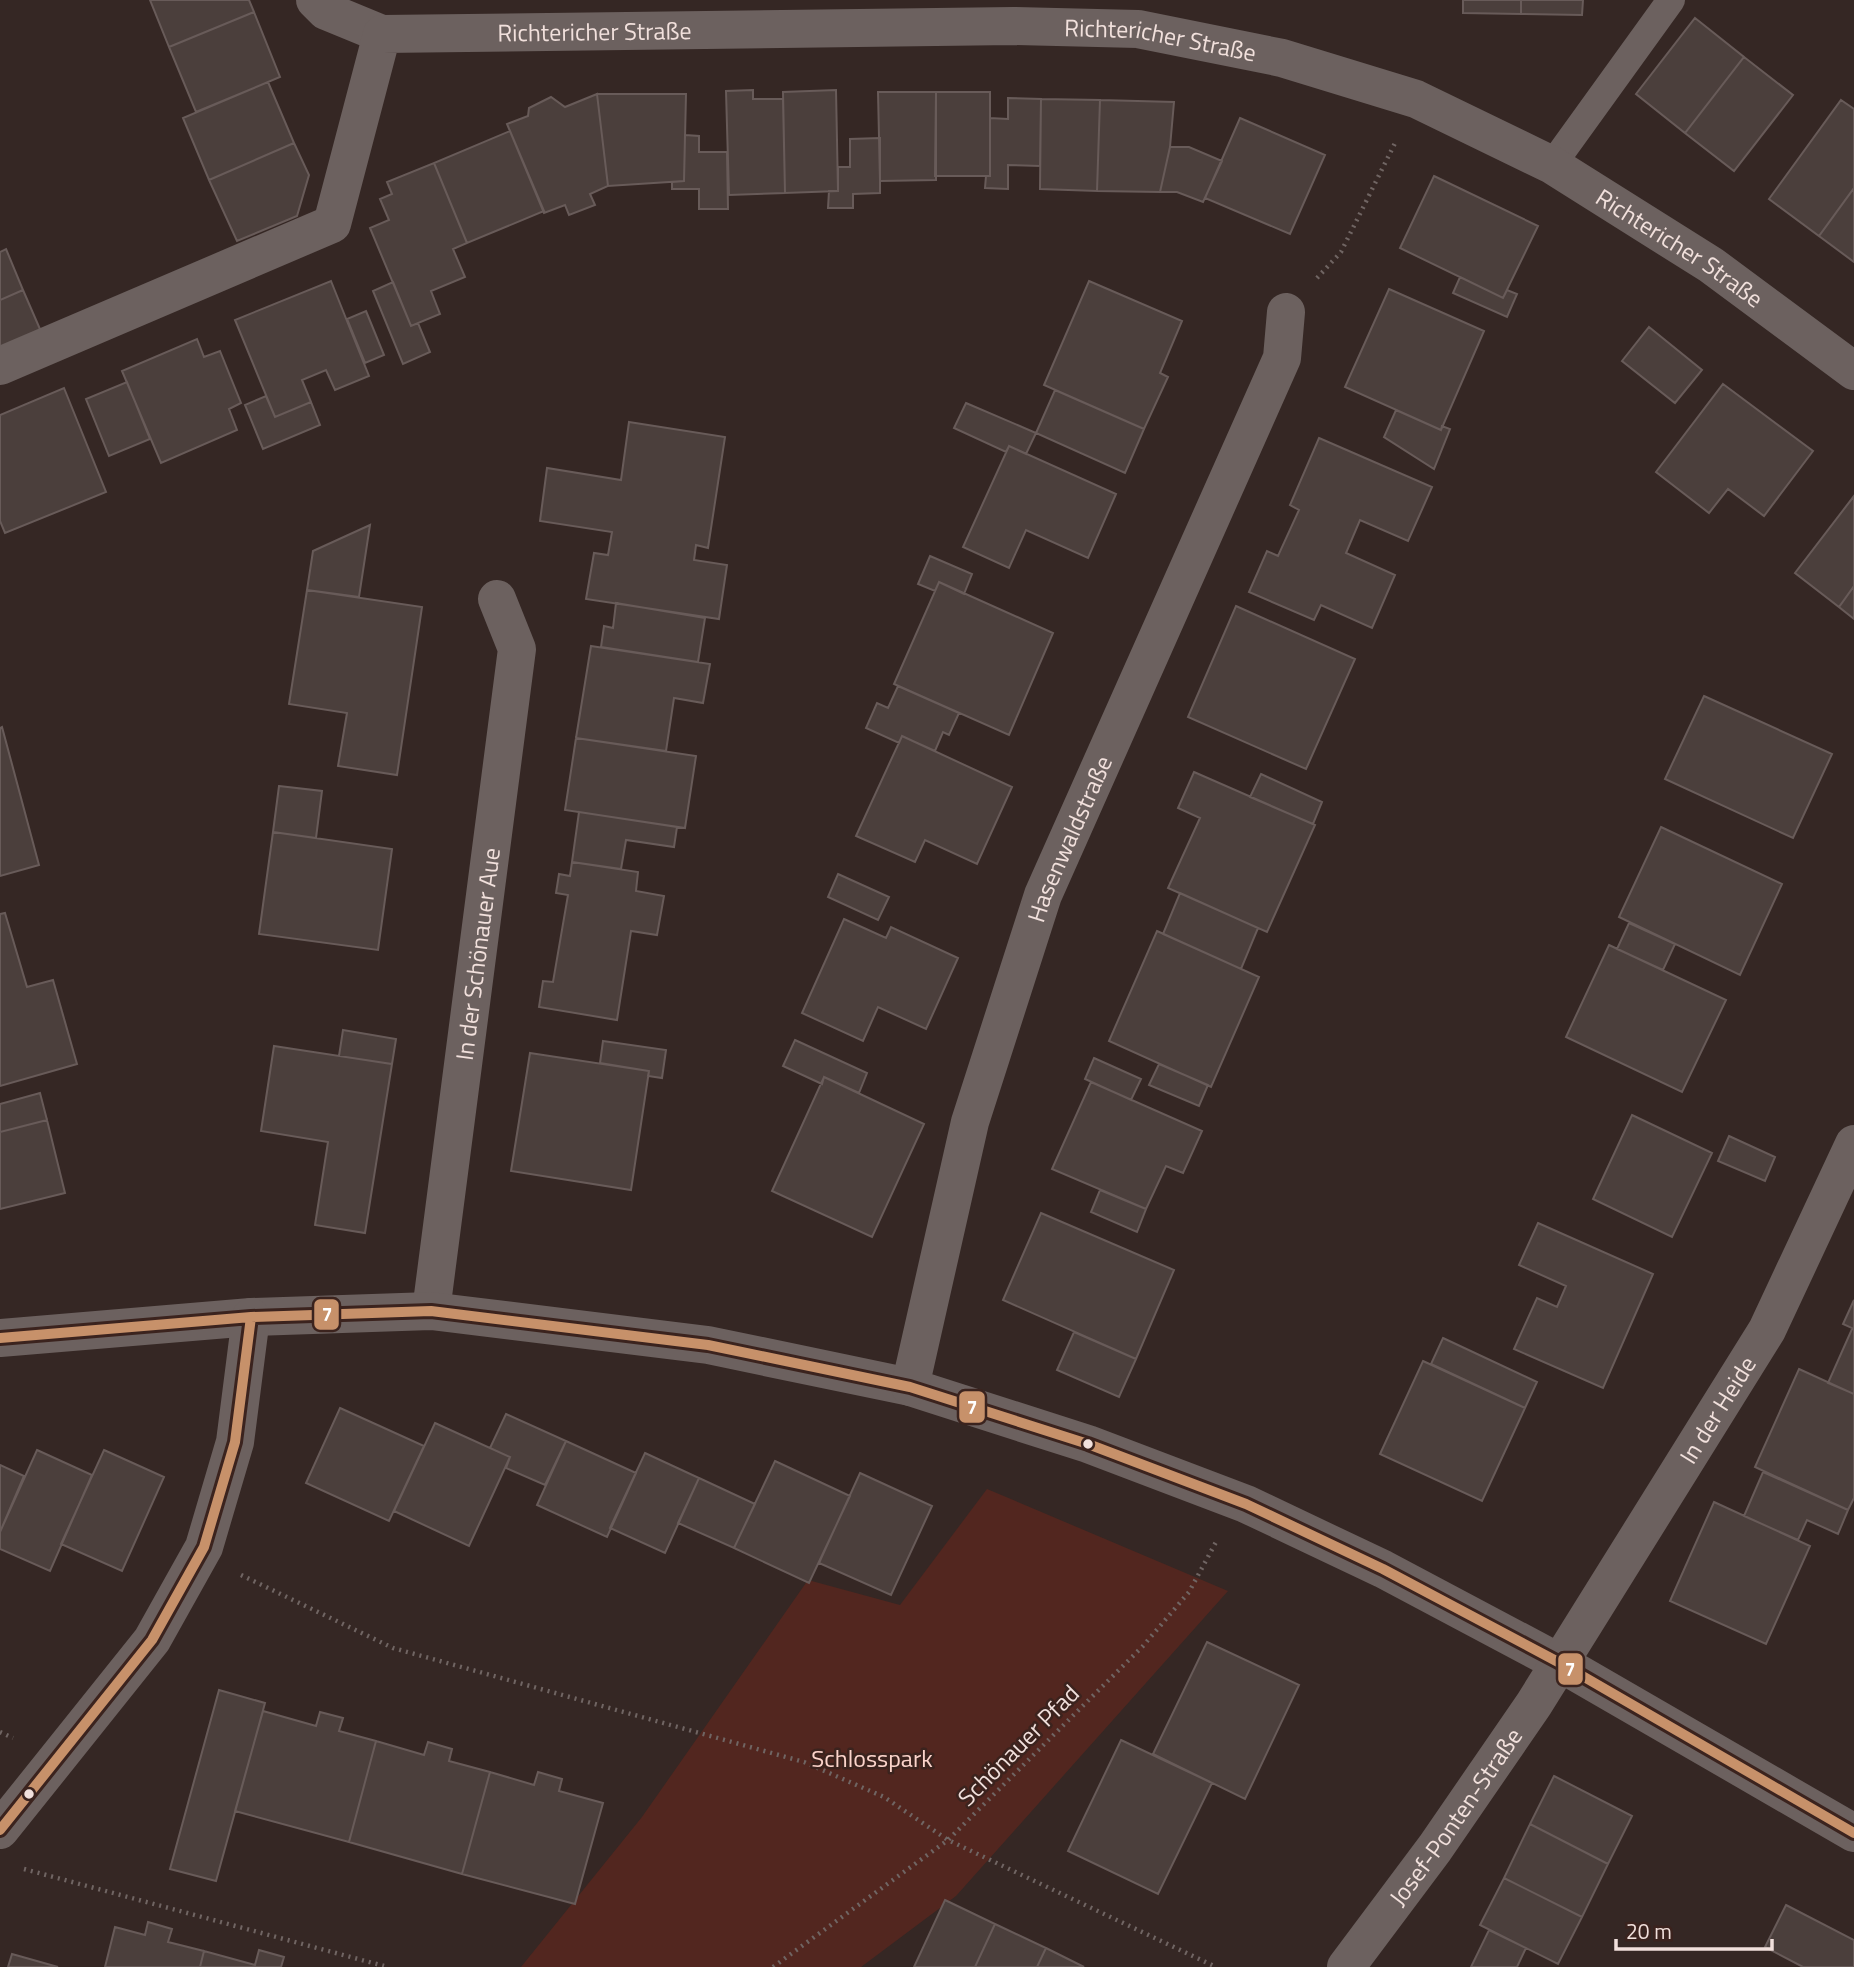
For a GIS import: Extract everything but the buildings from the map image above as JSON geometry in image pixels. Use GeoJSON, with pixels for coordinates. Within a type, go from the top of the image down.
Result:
{"type":"FeatureCollection","features":[{"type":"Feature","properties":{"kind":"street","name":"Richtericher Straße"},"geometry":{"type":"LineString","coordinates":[[315,0],[326,11],[382,34],[1013,26],[1138,29],[1282,58],[1416,99],[1552,165],[1711,265],[1854,371]]}},
{"type":"Feature","properties":{"kind":"street"},"geometry":{"type":"LineString","coordinates":[[0,366],[332,225],[382,34]]}},
{"type":"Feature","properties":{"kind":"street","name":"Hasenwaldstraße"},"geometry":{"type":"LineString","coordinates":[[910,1387],[971,1122],[1043,895],[1282,358],[1286,312]]}},
{"type":"Feature","properties":{"kind":"street","name":"In der Schönauer Aue"},"geometry":{"type":"LineString","coordinates":[[431,1311],[517,649],[497,599]]}},
{"type":"Feature","properties":{"kind":"street","name":"In der Heide"},"geometry":{"type":"LineString","coordinates":[[1560,1662],[1767,1330],[1854,1144]]}},
{"type":"Feature","properties":{"kind":"street"},"geometry":{"type":"LineString","coordinates":[[0,1338],[251,1317],[431,1311],[708,1345],[910,1387],[1088,1444],[1240,1502],[1383,1569],[1560,1662],[1854,1833]]}},
{"type":"Feature","properties":{"kind":"street"},"geometry":{"type":"LineString","coordinates":[[0,1830],[152,1640],[199,1555],[235,1442],[251,1317]]}},
{"type":"Feature","properties":{"kind":"street","name":"Josef-Ponten-Straße"},"geometry":{"type":"LineString","coordinates":[[1346,1967],[1435,1848],[1560,1662]]}},
{"type":"Feature","properties":{"kind":"lane"},"geometry":{"type":"LineString","coordinates":[[1552,165],[1671,0]]}},
{"type":"Feature","properties":{"kind":"path"},"geometry":{"type":"LineString","coordinates":[[1286,312],[1341,252],[1416,99]]}},
{"type":"Feature","properties":{"kind":"path","name":"Schönauer Pfad"},"geometry":{"type":"LineString","coordinates":[[774,1967],[948,1840],[1143,1646],[1189,1592],[1240,1502]]}},
{"type":"Feature","properties":{"kind":"path"},"geometry":{"type":"LineString","coordinates":[[199,1555],[393,1648],[804,1762],[884,1797],[948,1840],[1216,1967]]}},
{"type":"Feature","properties":{"kind":"path"},"geometry":{"type":"LineString","coordinates":[[13,1866],[384,1966]]}},
{"type":"Feature","properties":{"kind":"green space","name":"Schlosspark"},"geometry":{"type":"Polygon","coordinates":[[[987,1489],[1228,1591],[956,1896],[861,1967],[521,1967],[642,1817],[808,1580],[900,1605],[987,1489]]]}},
{"type":"Feature","properties":{"kind":"transit line","name":"7"},"geometry":{"type":"LineString","coordinates":[[0,1338],[251,1317],[431,1311],[708,1345],[910,1387],[1088,1444],[1246,1504],[1383,1569],[1560,1663],[1854,1833]]}},
{"type":"Feature","properties":{"kind":"transit line","name":"7"},"geometry":{"type":"LineString","coordinates":[[0,1830],[152,1640],[204,1547],[235,1442],[251,1317]]}}]}
